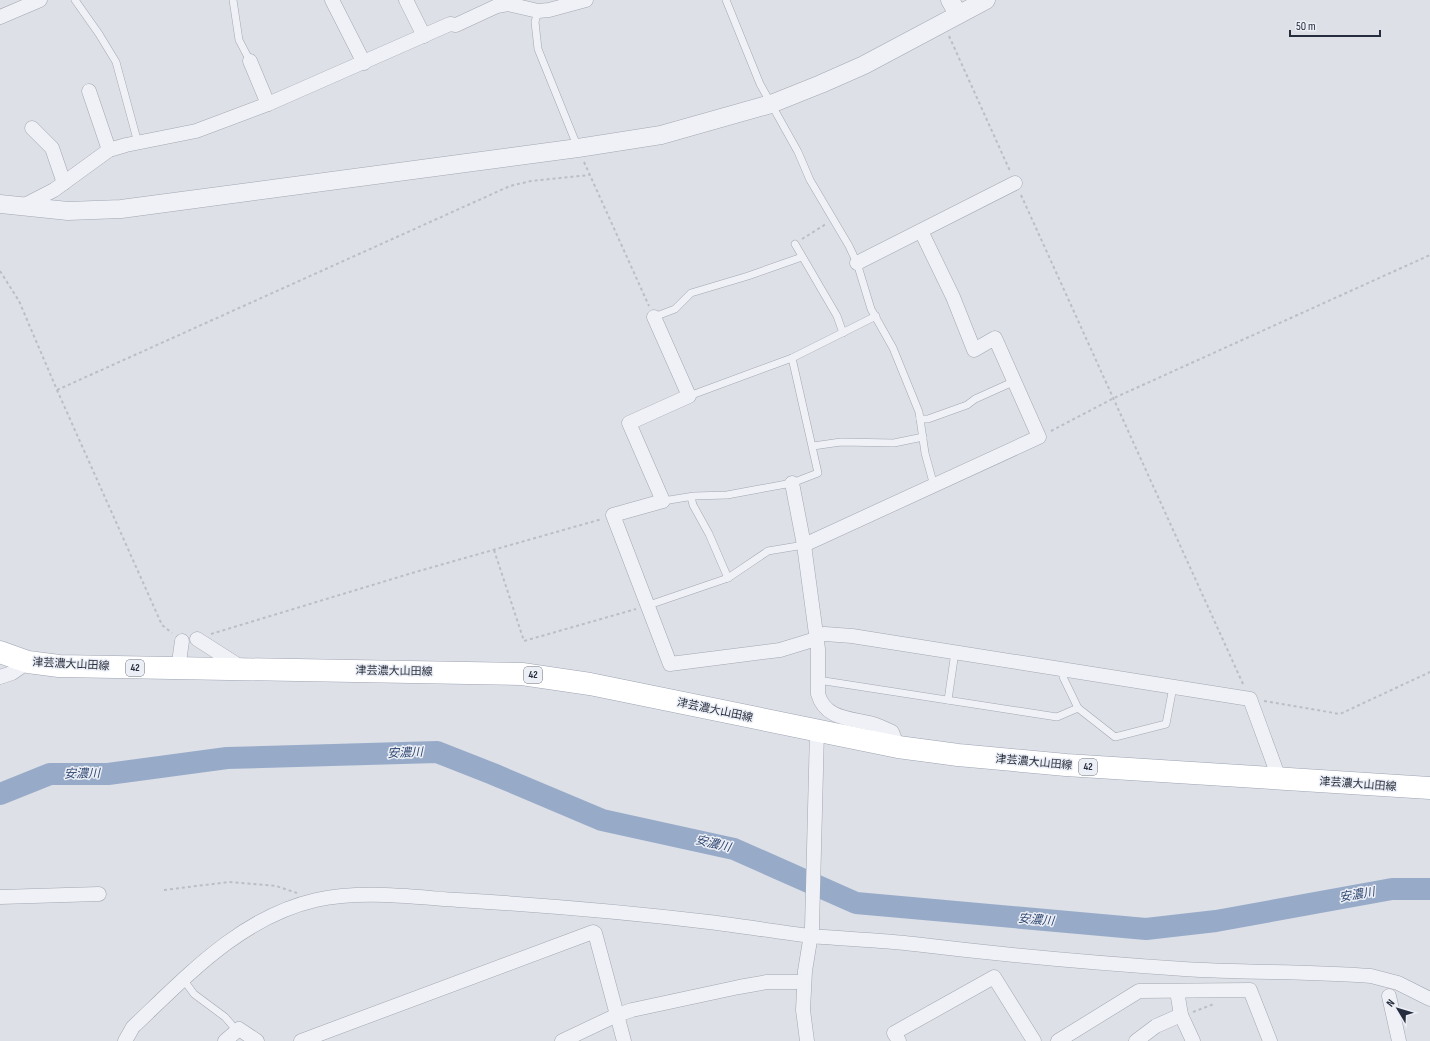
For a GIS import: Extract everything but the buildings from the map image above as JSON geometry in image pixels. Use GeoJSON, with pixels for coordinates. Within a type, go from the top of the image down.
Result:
{"type":"FeatureCollection","features":[{"type":"Feature","properties":{"kind":"main road","name":"津芸濃大山田線"},"geometry":{"type":"LineString","coordinates":[[0,652],[28,662],[59,666],[522,674],[590,684],[817,737],[958,755],[1066,765],[1430,788]]}},
{"type":"Feature","properties":{"kind":"street"},"geometry":{"type":"LineString","coordinates":[[0,17],[40,0]]}},
{"type":"Feature","properties":{"kind":"street"},"geometry":{"type":"LineString","coordinates":[[332,0],[364,63]]}},
{"type":"Feature","properties":{"kind":"street"},"geometry":{"type":"LineString","coordinates":[[406,0],[424,36]]}},
{"type":"Feature","properties":{"kind":"street"},"geometry":{"type":"LineString","coordinates":[[20,207],[54,190],[109,150],[196,131],[268,104],[450,24],[456,25],[497,6],[518,3],[538,10],[549,10],[586,0]]}},
{"type":"Feature","properties":{"kind":"street"},"geometry":{"type":"LineString","coordinates":[[0,204],[68,211],[121,209],[578,148],[661,135],[771,104],[864,65],[951,12],[986,0]]}},
{"type":"Feature","properties":{"kind":"street"},"geometry":{"type":"LineString","coordinates":[[250,61],[268,104]]}},
{"type":"Feature","properties":{"kind":"street"},"geometry":{"type":"LineString","coordinates":[[89,91],[109,150]]}},
{"type":"Feature","properties":{"kind":"street"},"geometry":{"type":"LineString","coordinates":[[32,128],[52,148],[64,183]]}},
{"type":"Feature","properties":{"kind":"street"},"geometry":{"type":"LineString","coordinates":[[856,264],[1015,183]]}},
{"type":"Feature","properties":{"kind":"street"},"geometry":{"type":"LineString","coordinates":[[804,545],[1039,437],[995,338],[974,350],[953,297],[921,231]]}},
{"type":"Feature","properties":{"kind":"street"},"geometry":{"type":"LineString","coordinates":[[654,317],[689,396],[629,423],[664,502],[613,516],[649,605],[670,664],[780,650],[816,637],[852,636],[1250,699],[1279,778]]}},
{"type":"Feature","properties":{"kind":"street"},"geometry":{"type":"LineString","coordinates":[[792,484],[804,545],[818,648],[818,694],[824,708],[831,713],[869,723],[892,732],[898,747]]}},
{"type":"Feature","properties":{"kind":"street"},"geometry":{"type":"LineString","coordinates":[[197,639],[244,669]]}},
{"type":"Feature","properties":{"kind":"street"},"geometry":{"type":"LineString","coordinates":[[178,669],[182,641]]}},
{"type":"Feature","properties":{"kind":"street"},"geometry":{"type":"LineString","coordinates":[[0,677],[12,672],[28,662]]}},
{"type":"Feature","properties":{"kind":"street"},"geometry":{"type":"LineString","coordinates":[[807,1041],[803,1010],[804,982],[812,932],[817,737]]}},
{"type":"Feature","properties":{"kind":"street"},"geometry":{"type":"LineString","coordinates":[[0,897],[99,894]]}},
{"type":"Feature","properties":{"kind":"street"},"geometry":{"type":"LineString","coordinates":[[125,1041],[133,1027],[207,957],[270,917],[311,902],[345,896],[430,898],[547,905],[812,932],[955,950],[1059,960],[1187,969],[1371,976],[1398,983],[1430,999]]}},
{"type":"Feature","properties":{"kind":"street"},"geometry":{"type":"LineString","coordinates":[[301,1041],[592,932],[595,933],[624,1041]]}},
{"type":"Feature","properties":{"kind":"street"},"geometry":{"type":"LineString","coordinates":[[899,1041],[894,1033],[994,977],[1034,1041]]}},
{"type":"Feature","properties":{"kind":"street"},"geometry":{"type":"LineString","coordinates":[[562,1041],[617,1015],[767,982],[804,982]]}},
{"type":"Feature","properties":{"kind":"street"},"geometry":{"type":"LineString","coordinates":[[1058,1041],[1139,991],[1250,990],[1270,1041]]}},
{"type":"Feature","properties":{"kind":"street"},"geometry":{"type":"LineString","coordinates":[[1177,991],[1180,1015],[1193,1041]]}},
{"type":"Feature","properties":{"kind":"street"},"geometry":{"type":"LineString","coordinates":[[1389,996],[1399,1041]]}},
{"type":"Feature","properties":{"kind":"street"},"geometry":{"type":"LineString","coordinates":[[1136,1041],[1156,1026],[1180,1015]]}},
{"type":"Feature","properties":{"kind":"street"},"geometry":{"type":"LineString","coordinates":[[225,1041],[239,1029],[258,1041]]}},
{"type":"Feature","properties":{"kind":"lane"},"geometry":{"type":"LineString","coordinates":[[75,0],[99,34],[116,62],[138,143]]}},
{"type":"Feature","properties":{"kind":"lane"},"geometry":{"type":"LineString","coordinates":[[233,0],[239,40],[250,61]]}},
{"type":"Feature","properties":{"kind":"lane"},"geometry":{"type":"LineString","coordinates":[[726,0],[760,84],[798,152],[810,180],[833,219],[856,264],[858,273],[876,316],[893,348],[920,419],[934,486]]}},
{"type":"Feature","properties":{"kind":"lane"},"geometry":{"type":"LineString","coordinates":[[538,10],[535,22],[538,49],[578,148]]}},
{"type":"Feature","properties":{"kind":"lane"},"geometry":{"type":"LineString","coordinates":[[795,244],[837,316],[843,333]]}},
{"type":"Feature","properties":{"kind":"lane"},"geometry":{"type":"LineString","coordinates":[[654,317],[675,309],[690,293],[748,276],[802,256]]}},
{"type":"Feature","properties":{"kind":"lane"},"geometry":{"type":"LineString","coordinates":[[689,396],[792,358],[876,316]]}},
{"type":"Feature","properties":{"kind":"lane"},"geometry":{"type":"LineString","coordinates":[[664,502],[792,484],[818,473],[792,358]]}},
{"type":"Feature","properties":{"kind":"lane"},"geometry":{"type":"LineString","coordinates":[[920,419],[928,418],[967,405],[975,398],[1015,381]]}},
{"type":"Feature","properties":{"kind":"lane"},"geometry":{"type":"LineString","coordinates":[[812,446],[841,442],[894,443],[923,437]]}},
{"type":"Feature","properties":{"kind":"lane"},"geometry":{"type":"LineString","coordinates":[[691,497],[693,505],[709,534],[728,578]]}},
{"type":"Feature","properties":{"kind":"lane"},"geometry":{"type":"LineString","coordinates":[[649,605],[728,578],[768,552],[804,545]]}},
{"type":"Feature","properties":{"kind":"lane"},"geometry":{"type":"LineString","coordinates":[[948,700],[955,652]]}},
{"type":"Feature","properties":{"kind":"lane"},"geometry":{"type":"LineString","coordinates":[[1063,669],[1063,677],[1078,708],[1111,736],[1118,737],[1166,724],[1173,687]]}},
{"type":"Feature","properties":{"kind":"lane"},"geometry":{"type":"LineString","coordinates":[[818,680],[1056,717],[1078,708]]}},
{"type":"Feature","properties":{"kind":"lane"},"geometry":{"type":"LineString","coordinates":[[183,979],[194,994],[225,1017],[237,1031]]}},
{"type":"Feature","properties":{"kind":"path"},"geometry":{"type":"LineString","coordinates":[[951,12],[1015,183],[1250,699],[1340,714],[1430,672]]}},
{"type":"Feature","properties":{"kind":"path"},"geometry":{"type":"LineString","coordinates":[[57,390],[510,186],[531,181],[589,174],[654,317]]}},
{"type":"Feature","properties":{"kind":"path"},"geometry":{"type":"LineString","coordinates":[[795,244],[833,219]]}},
{"type":"Feature","properties":{"kind":"path"},"geometry":{"type":"LineString","coordinates":[[1039,437],[1114,398],[1430,255]]}},
{"type":"Feature","properties":{"kind":"path"},"geometry":{"type":"LineString","coordinates":[[0,271],[19,301],[162,625],[182,641]]}},
{"type":"Feature","properties":{"kind":"path"},"geometry":{"type":"LineString","coordinates":[[197,639],[412,572],[613,516]]}},
{"type":"Feature","properties":{"kind":"path"},"geometry":{"type":"LineString","coordinates":[[494,550],[524,641],[649,605]]}},
{"type":"Feature","properties":{"kind":"path"},"geometry":{"type":"LineString","coordinates":[[164,890],[222,882],[247,883],[292,890],[302,897]]}},
{"type":"Feature","properties":{"kind":"waterway","name":"安濃川"},"geometry":{"type":"LineString","coordinates":[[0,794],[50,774],[108,774],[227,758],[437,752],[602,820],[734,849],[856,903],[1146,929],[1216,921],[1392,889],[1430,889]]}}]}
